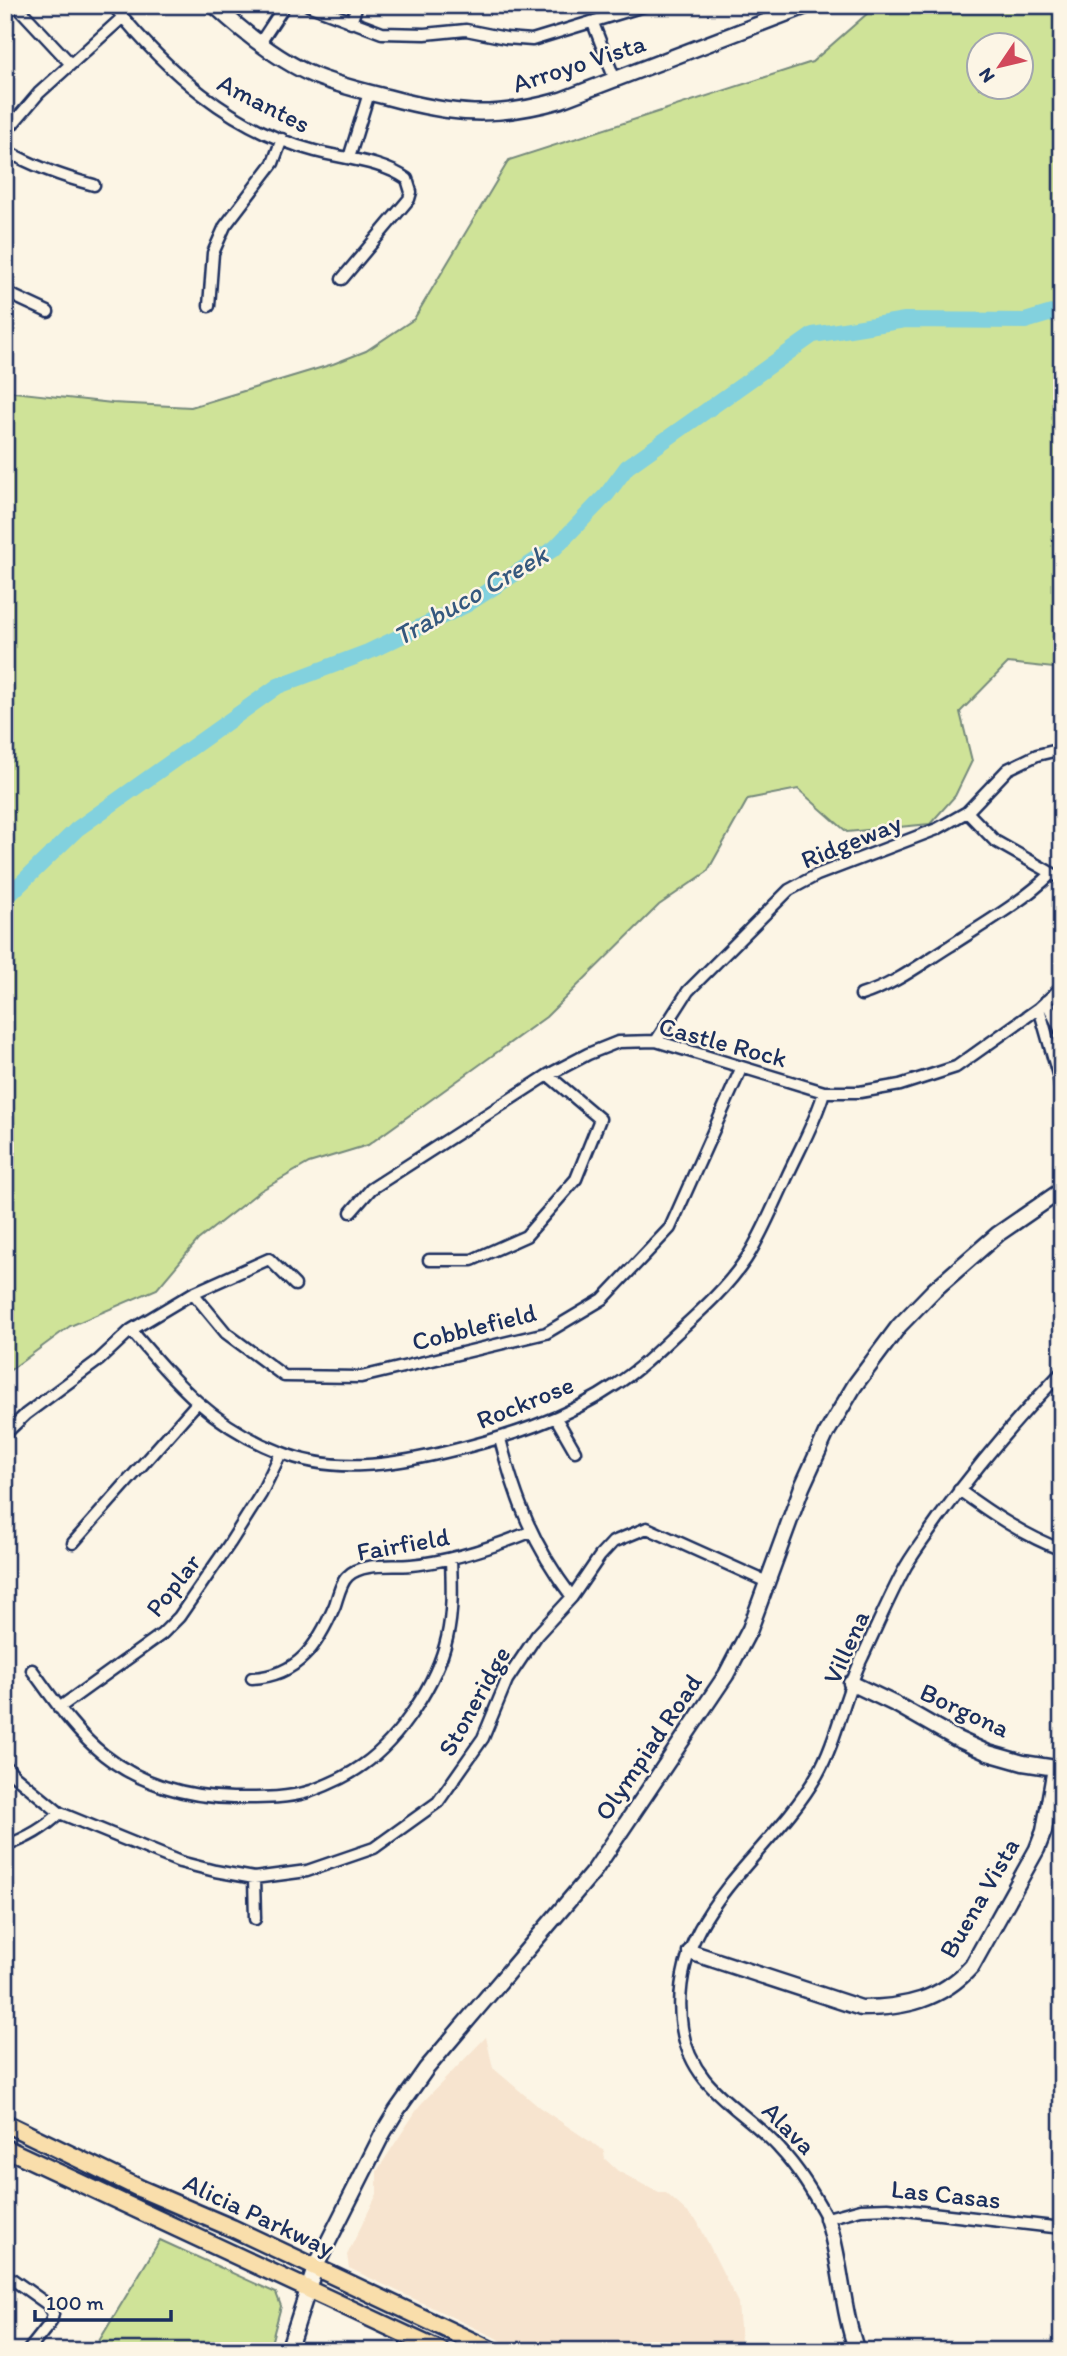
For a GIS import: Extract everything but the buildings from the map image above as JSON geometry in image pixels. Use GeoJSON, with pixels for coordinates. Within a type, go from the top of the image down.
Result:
{"type":"FeatureCollection","features":[{"type":"Feature","properties":{"kind":"main road","name":"Alicia Parkway"},"geometry":{"type":"LineString","coordinates":[[5,2123],[141,2189],[232,2228],[493,2351]]}},
{"type":"Feature","properties":{"kind":"main road","name":"Alicia Parkway"},"geometry":{"type":"LineString","coordinates":[[5,2148],[441,2351]]}},
{"type":"Feature","properties":{"kind":"street"},"geometry":{"type":"LineString","coordinates":[[16,5],[70,64]]}},
{"type":"Feature","properties":{"kind":"street","name":"Amantes"},"geometry":{"type":"LineString","coordinates":[[113,5],[162,61],[194,90],[220,108],[282,139],[315,151],[349,158],[407,179],[410,199],[342,279]]}},
{"type":"Feature","properties":{"kind":"street","name":"Arroyo Vista"},"geometry":{"type":"LineString","coordinates":[[214,5],[240,30],[312,75],[369,93],[454,113],[494,114],[535,108],[809,5]]}},
{"type":"Feature","properties":{"kind":"street"},"geometry":{"type":"LineString","coordinates":[[260,43],[285,5]]}},
{"type":"Feature","properties":{"kind":"street"},"geometry":{"type":"LineString","coordinates":[[308,5],[382,33],[425,34],[466,30],[531,40],[647,5]]}},
{"type":"Feature","properties":{"kind":"street"},"geometry":{"type":"LineString","coordinates":[[351,23],[357,5]]}},
{"type":"Feature","properties":{"kind":"street"},"geometry":{"type":"LineString","coordinates":[[5,132],[39,93],[123,17]]}},
{"type":"Feature","properties":{"kind":"street"},"geometry":{"type":"LineString","coordinates":[[593,23],[615,80]]}},
{"type":"Feature","properties":{"kind":"street"},"geometry":{"type":"LineString","coordinates":[[349,158],[369,93]]}},
{"type":"Feature","properties":{"kind":"street"},"geometry":{"type":"LineString","coordinates":[[209,306],[213,253],[225,226],[273,163],[282,139]]}},
{"type":"Feature","properties":{"kind":"street"},"geometry":{"type":"LineString","coordinates":[[5,150],[27,163],[94,185]]}},
{"type":"Feature","properties":{"kind":"street"},"geometry":{"type":"LineString","coordinates":[[5,292],[48,312]]}},
{"type":"Feature","properties":{"kind":"street","name":"Ridgeway"},"geometry":{"type":"LineString","coordinates":[[656,1041],[688,991],[789,890],[817,875],[937,829],[967,812],[1008,769],[1037,755],[1062,749]]}},
{"type":"Feature","properties":{"kind":"street"},"geometry":{"type":"LineString","coordinates":[[967,812],[995,841],[1062,879]]}},
{"type":"Feature","properties":{"kind":"street"},"geometry":{"type":"LineString","coordinates":[[861,995],[885,988],[1003,912],[1032,892],[1051,874]]}},
{"type":"Feature","properties":{"kind":"street","name":"Castle Rock"},"geometry":{"type":"LineString","coordinates":[[351,1212],[371,1189],[548,1075],[618,1042],[656,1041],[741,1069],[824,1092],[860,1092],[900,1085],[956,1067],[1042,1005],[1062,987]]}},
{"type":"Feature","properties":{"kind":"street"},"geometry":{"type":"LineString","coordinates":[[1042,1005],[1061,1032],[1047,1037]]}},
{"type":"Feature","properties":{"kind":"street"},"geometry":{"type":"LineString","coordinates":[[1042,1005],[1062,1101]]}},
{"type":"Feature","properties":{"kind":"street","name":"Cobblefield"},"geometry":{"type":"LineString","coordinates":[[193,1293],[226,1333],[284,1376],[361,1377],[546,1333],[603,1298],[670,1228],[741,1069]]}},
{"type":"Feature","properties":{"kind":"street"},"geometry":{"type":"LineString","coordinates":[[429,1260],[472,1259],[526,1236],[576,1179],[600,1119],[548,1075]]}},
{"type":"Feature","properties":{"kind":"street","name":"Rockrose"},"geometry":{"type":"LineString","coordinates":[[131,1330],[170,1377],[197,1403],[237,1432],[281,1453],[338,1465],[372,1466],[407,1461],[500,1439],[556,1418],[617,1384],[698,1314],[727,1283],[746,1260],[764,1227],[817,1115],[824,1092]]}},
{"type":"Feature","properties":{"kind":"street","name":"Olympiad Road"},"geometry":{"type":"LineString","coordinates":[[288,2351],[315,2268],[397,2110],[426,2069],[594,1871],[726,1675],[750,1629],[811,1465],[855,1385],[900,1326],[934,1290],[998,1234],[1062,1191]]}},
{"type":"Feature","properties":{"kind":"street"},"geometry":{"type":"LineString","coordinates":[[5,1434],[26,1414],[99,1360],[131,1330],[193,1293],[270,1259],[295,1285]]}},
{"type":"Feature","properties":{"kind":"street","name":"Villena"},"geometry":{"type":"LineString","coordinates":[[691,1952],[701,1927],[718,1898],[817,1776],[831,1745],[851,1683],[906,1566],[991,1449],[1062,1372]]}},
{"type":"Feature","properties":{"kind":"street"},"geometry":{"type":"LineString","coordinates":[[73,1543],[197,1403]]}},
{"type":"Feature","properties":{"kind":"street"},"geometry":{"type":"LineString","coordinates":[[556,1418],[575,1451]]}},
{"type":"Feature","properties":{"kind":"street"},"geometry":{"type":"LineString","coordinates":[[500,1439],[512,1486],[530,1532],[553,1572],[572,1597]]}},
{"type":"Feature","properties":{"kind":"street","name":"Poplar"},"geometry":{"type":"LineString","coordinates":[[59,1708],[162,1634],[179,1617],[261,1494],[281,1453]]}},
{"type":"Feature","properties":{"kind":"street"},"geometry":{"type":"LineString","coordinates":[[959,1490],[1004,1523],[1035,1540],[1062,1550]]}},
{"type":"Feature","properties":{"kind":"street","name":"Stoneridge"},"geometry":{"type":"LineString","coordinates":[[5,1765],[60,1813],[180,1862],[254,1878],[307,1871],[374,1848],[438,1802],[483,1738],[507,1679],[537,1635],[572,1597],[613,1542],[648,1528],[767,1582]]}},
{"type":"Feature","properties":{"kind":"street","name":"Fairfield"},"geometry":{"type":"LineString","coordinates":[[252,1678],[271,1677],[290,1668],[308,1652],[324,1630],[346,1577],[358,1569],[451,1559],[499,1545],[530,1532]]}},
{"type":"Feature","properties":{"kind":"street"},"geometry":{"type":"LineString","coordinates":[[32,1670],[59,1708],[105,1756],[147,1780],[174,1791],[207,1797],[277,1798],[309,1791],[338,1780],[365,1764],[388,1741],[429,1685],[446,1641],[452,1610],[451,1559]]}},
{"type":"Feature","properties":{"kind":"street","name":"Borgona"},"geometry":{"type":"LineString","coordinates":[[851,1683],[988,1753],[1059,1769]]}},
{"type":"Feature","properties":{"kind":"street","name":"Buena Vista"},"geometry":{"type":"LineString","coordinates":[[691,1952],[861,2008],[890,2008],[915,2004],[939,1994],[960,1980],[972,1966],[1028,1866],[1044,1831],[1059,1769]]}},
{"type":"Feature","properties":{"kind":"street"},"geometry":{"type":"LineString","coordinates":[[5,1846],[46,1827],[60,1813]]}},
{"type":"Feature","properties":{"kind":"street"},"geometry":{"type":"LineString","coordinates":[[254,1878],[255,1919]]}},
{"type":"Feature","properties":{"kind":"street","name":"Alava"},"geometry":{"type":"LineString","coordinates":[[691,1952],[680,1991],[685,2039],[696,2068],[715,2092],[778,2146],[800,2173],[827,2218],[837,2253],[849,2326],[857,2351]]}},
{"type":"Feature","properties":{"kind":"street","name":"Las Casas"},"geometry":{"type":"LineString","coordinates":[[827,2218],[861,2209],[888,2208],[1062,2228]]}},
{"type":"Feature","properties":{"kind":"street"},"geometry":{"type":"LineString","coordinates":[[5,2274],[47,2304],[53,2314],[51,2322],[28,2351]]}},
{"type":"Feature","properties":{"kind":"shaded area"},"geometry":{"type":"Polygon","coordinates":[[[486,2037],[493,2068],[539,2107],[604,2151],[605,2159],[618,2171],[659,2193],[666,2193],[697,2221],[738,2303],[741,2341],[736,2351],[523,2351],[349,2268],[347,2255],[377,2194],[377,2171],[420,2105],[486,2037]]]}},
{"type":"Feature","properties":{"kind":"green space"},"geometry":{"type":"Polygon","coordinates":[[[877,5],[1062,5],[1062,669],[1008,663],[960,712],[972,761],[955,796],[930,824],[847,832],[798,789],[748,799],[707,872],[659,905],[546,1017],[368,1145],[309,1163],[260,1191],[198,1240],[157,1289],[70,1326],[5,1374],[5,391],[112,403],[191,407],[333,364],[366,351],[414,319],[509,160],[812,62],[877,5]]]}},
{"type":"Feature","properties":{"kind":"green space"},"geometry":{"type":"Polygon","coordinates":[[[160,2240],[276,2293],[281,2306],[269,2351],[93,2351],[160,2240]]]}},
{"type":"Feature","properties":{"kind":"waterway","name":"Trabuco Creek"},"geometry":{"type":"LineString","coordinates":[[5,899],[77,829],[278,686],[368,652],[466,605],[555,548],[607,494],[627,467],[813,335],[905,320],[1025,321],[1062,310]]}}]}
